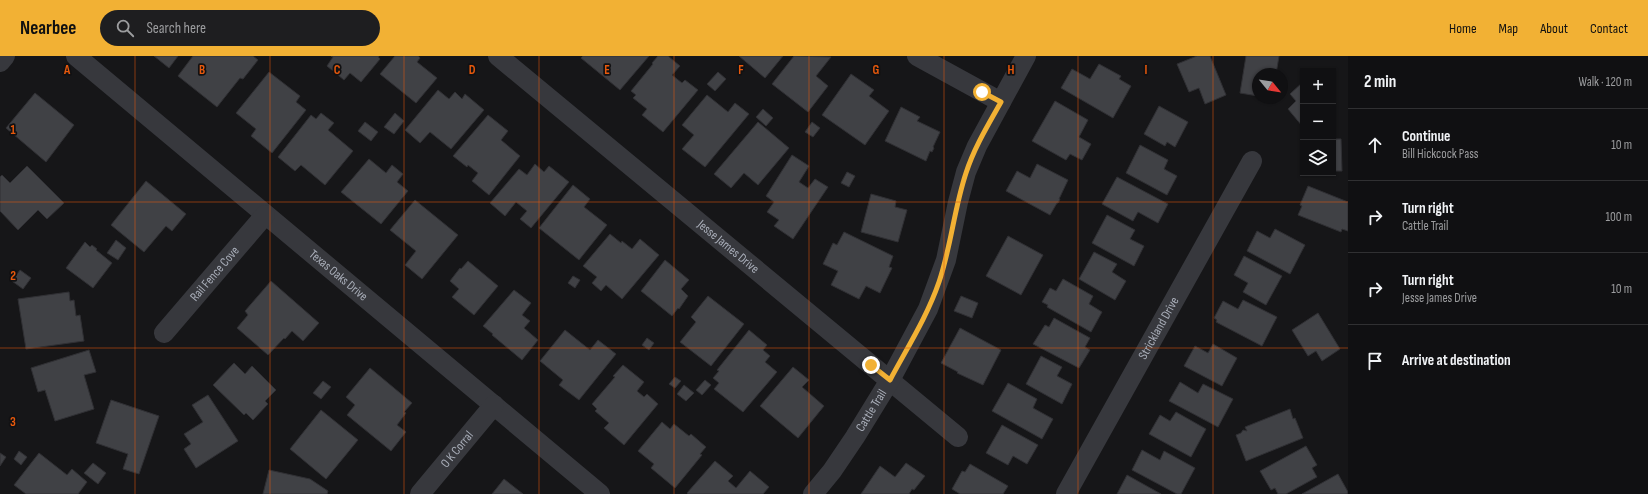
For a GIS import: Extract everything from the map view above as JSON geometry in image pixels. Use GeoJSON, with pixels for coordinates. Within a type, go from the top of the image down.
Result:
{"type":"FeatureCollection","features":[{"type":"Feature","properties":{"kind":"street"},"geometry":{"type":"LineString","coordinates":[[0,62],[5,56]]}},
{"type":"Feature","properties":{"kind":"street","name":"Texas Oaks Drive"},"geometry":{"type":"LineString","coordinates":[[76,56],[600,494]]}},
{"type":"Feature","properties":{"kind":"street","name":"Jesse James Drive"},"geometry":{"type":"LineString","coordinates":[[498,56],[958,436]]}},
{"type":"Feature","properties":{"kind":"street"},"geometry":{"type":"LineString","coordinates":[[917,56],[1001,102]]}},
{"type":"Feature","properties":{"kind":"street","name":"Cattle Trail"},"geometry":{"type":"LineString","coordinates":[[813,494],[843,455],[890,380],[928,308],[939,283],[946,260],[966,172],[977,146],[1026,56]]}},
{"type":"Feature","properties":{"kind":"street","name":"Strickland Drive"},"geometry":{"type":"LineString","coordinates":[[1066,494],[1252,162]]}},
{"type":"Feature","properties":{"kind":"street","name":"Rail Fence Cove"},"geometry":{"type":"LineString","coordinates":[[164,333],[265,215]]}},
{"type":"Feature","properties":{"kind":"street","name":"O K Corral"},"geometry":{"type":"LineString","coordinates":[[420,494],[494,404]]}},
{"type":"Feature","properties":{"kind":"building"},"geometry":{"type":"Polygon","coordinates":[[[154,56],[178,56],[169,68],[154,56]]]}},
{"type":"Feature","properties":{"kind":"building"},"geometry":{"type":"Polygon","coordinates":[[[193,56],[253,56],[258,60],[243,79],[240,78],[217,107],[178,76],[193,56]]]}},
{"type":"Feature","properties":{"kind":"building"},"geometry":{"type":"Polygon","coordinates":[[[331,56],[379,56],[378,57],[380,59],[361,82],[350,73],[344,80],[327,66],[333,57],[331,56]]]}},
{"type":"Feature","properties":{"kind":"building"},"geometry":{"type":"Polygon","coordinates":[[[395,56],[418,56],[420,58],[417,62],[437,78],[416,103],[380,74],[395,56]]]}},
{"type":"Feature","properties":{"kind":"building"},"geometry":{"type":"Polygon","coordinates":[[[583,56],[649,56],[620,90],[581,58],[583,56]]]}},
{"type":"Feature","properties":{"kind":"building"},"geometry":{"type":"Polygon","coordinates":[[[658,56],[668,56],[680,66],[672,75],[682,83],[685,80],[698,90],[663,132],[642,115],[647,109],[633,98],[636,95],[631,91],[658,56]]]}},
{"type":"Feature","properties":{"kind":"building"},"geometry":{"type":"Polygon","coordinates":[[[739,56],[783,56],[765,78],[739,56]]]}},
{"type":"Feature","properties":{"kind":"building"},"geometry":{"type":"Polygon","coordinates":[[[794,56],[831,57],[816,76],[828,86],[808,112],[772,84],[794,56]]]}},
{"type":"Feature","properties":{"kind":"building"},"geometry":{"type":"Polygon","coordinates":[[[1197,56],[1210,56],[1226,95],[1205,104],[1199,88],[1189,92],[1177,64],[1197,56]]]}},
{"type":"Feature","properties":{"kind":"building"},"geometry":{"type":"Polygon","coordinates":[[[1246,56],[1279,56],[1277,68],[1252,68],[1252,95],[1240,93],[1246,56]]]}},
{"type":"Feature","properties":{"kind":"building"},"geometry":{"type":"Polygon","coordinates":[[[1099,64],[1121,76],[1119,79],[1131,86],[1113,118],[1061,88],[1072,69],[1090,79],[1099,64]]]}},
{"type":"Feature","properties":{"kind":"building"},"geometry":{"type":"Polygon","coordinates":[[[269,72],[300,96],[296,102],[306,110],[272,153],[251,136],[256,129],[236,113],[269,72]]]}},
{"type":"Feature","properties":{"kind":"building"},"geometry":{"type":"Polygon","coordinates":[[[718,72],[726,79],[715,91],[707,84],[718,72]]]}},
{"type":"Feature","properties":{"kind":"building"},"geometry":{"type":"Polygon","coordinates":[[[851,74],[874,90],[869,96],[889,111],[865,145],[822,115],[851,74]]]}},
{"type":"Feature","properties":{"kind":"building"},"geometry":{"type":"Polygon","coordinates":[[[1300,85],[1300,123],[1288,109],[1296,101],[1290,94],[1300,85]]]}},
{"type":"Feature","properties":{"kind":"building"},"geometry":{"type":"Polygon","coordinates":[[[438,90],[449,99],[455,92],[462,99],[465,94],[484,110],[451,149],[430,132],[420,143],[405,130],[438,90]]]}},
{"type":"Feature","properties":{"kind":"building"},"geometry":{"type":"Polygon","coordinates":[[[35,93],[74,125],[46,162],[6,128],[35,93]]]}},
{"type":"Feature","properties":{"kind":"building"},"geometry":{"type":"Polygon","coordinates":[[[707,95],[728,112],[735,103],[749,114],[705,167],[682,149],[694,135],[682,125],[707,95]]]}},
{"type":"Feature","properties":{"kind":"building"},"geometry":{"type":"Polygon","coordinates":[[[1055,101],[1088,120],[1079,137],[1091,144],[1082,160],[1070,154],[1066,160],[1032,141],[1055,101]]]}},
{"type":"Feature","properties":{"kind":"building"},"geometry":{"type":"Polygon","coordinates":[[[1159,106],[1188,122],[1175,147],[1167,142],[1165,146],[1144,134],[1159,106]]]}},
{"type":"Feature","properties":{"kind":"building"},"geometry":{"type":"Polygon","coordinates":[[[901,107],[920,117],[917,121],[940,132],[933,147],[934,148],[932,152],[930,151],[926,161],[885,141],[901,107]]]}},
{"type":"Feature","properties":{"kind":"building"},"geometry":{"type":"Polygon","coordinates":[[[763,109],[773,118],[766,126],[756,117],[763,109]]]}},
{"type":"Feature","properties":{"kind":"building"},"geometry":{"type":"Polygon","coordinates":[[[321,113],[334,123],[328,130],[353,151],[325,185],[301,165],[295,171],[278,157],[311,115],[316,119],[321,113]]]}},
{"type":"Feature","properties":{"kind":"building"},"geometry":{"type":"Polygon","coordinates":[[[395,113],[404,121],[394,134],[384,127],[395,113]]]}},
{"type":"Feature","properties":{"kind":"building"},"geometry":{"type":"Polygon","coordinates":[[[488,115],[508,131],[501,140],[520,156],[489,195],[472,181],[478,173],[468,165],[467,167],[453,156],[488,115]]]}},
{"type":"Feature","properties":{"kind":"building"},"geometry":{"type":"Polygon","coordinates":[[[365,122],[378,132],[371,141],[358,131],[365,122]]]}},
{"type":"Feature","properties":{"kind":"building"},"geometry":{"type":"Polygon","coordinates":[[[758,122],[789,148],[758,185],[744,173],[731,188],[714,174],[758,122]]]}},
{"type":"Feature","properties":{"kind":"building"},"geometry":{"type":"Polygon","coordinates":[[[812,122],[820,128],[813,137],[805,132],[812,122]]]}},
{"type":"Feature","properties":{"kind":"building"},"geometry":{"type":"Polygon","coordinates":[[[1336,139],[1341,139],[1342,171],[1336,171],[1336,139]]]}},
{"type":"Feature","properties":{"kind":"building"},"geometry":{"type":"Polygon","coordinates":[[[1140,145],[1168,160],[1164,169],[1177,176],[1167,195],[1126,173],[1140,145]]]}},
{"type":"Feature","properties":{"kind":"building"},"geometry":{"type":"Polygon","coordinates":[[[792,155],[809,166],[799,182],[808,188],[815,179],[828,187],[793,239],[774,226],[779,220],[767,212],[774,202],[766,196],[792,155]]]}},
{"type":"Feature","properties":{"kind":"building"},"geometry":{"type":"Polygon","coordinates":[[[369,159],[386,173],[392,165],[403,174],[397,182],[408,191],[381,224],[341,192],[369,159]]]}},
{"type":"Feature","properties":{"kind":"building"},"geometry":{"type":"Polygon","coordinates":[[[535,164],[544,172],[549,166],[569,182],[531,228],[520,219],[527,211],[516,202],[505,216],[490,203],[519,169],[527,175],[535,164]]]}},
{"type":"Feature","properties":{"kind":"building"},"geometry":{"type":"Polygon","coordinates":[[[1037,164],[1068,180],[1058,203],[1050,215],[1006,191],[1017,171],[1030,178],[1037,164]]]}},
{"type":"Feature","properties":{"kind":"building"},"geometry":{"type":"Polygon","coordinates":[[[27,166],[64,203],[47,219],[38,210],[18,230],[0,211],[0,177],[2,175],[10,183],[27,166]]]}},
{"type":"Feature","properties":{"kind":"building"},"geometry":{"type":"Polygon","coordinates":[[[847,172],[855,176],[849,187],[841,183],[847,172]]]}},
{"type":"Feature","properties":{"kind":"building"},"geometry":{"type":"Polygon","coordinates":[[[1117,177],[1168,204],[1158,223],[1138,212],[1133,221],[1102,204],[1117,177]]]}},
{"type":"Feature","properties":{"kind":"building"},"geometry":{"type":"Polygon","coordinates":[[[146,181],[186,214],[172,231],[166,226],[144,252],[111,225],[146,181]]]}},
{"type":"Feature","properties":{"kind":"building"},"geometry":{"type":"Polygon","coordinates":[[[573,185],[590,199],[584,207],[607,225],[579,260],[539,228],[573,185]]]}},
{"type":"Feature","properties":{"kind":"building"},"geometry":{"type":"Polygon","coordinates":[[[1308,186],[1348,202],[1348,231],[1342,229],[1341,232],[1298,215],[1302,206],[1300,205],[1308,186]]]}},
{"type":"Feature","properties":{"kind":"building"},"geometry":{"type":"Polygon","coordinates":[[[871,194],[896,201],[895,207],[907,210],[898,242],[861,232],[871,194]]]}},
{"type":"Feature","properties":{"kind":"building"},"geometry":{"type":"Polygon","coordinates":[[[415,200],[458,235],[422,279],[405,265],[416,251],[390,230],[415,200]]]}},
{"type":"Feature","properties":{"kind":"building"},"geometry":{"type":"Polygon","coordinates":[[[1107,215],[1135,230],[1130,239],[1144,246],[1134,266],[1092,243],[1107,215]]]}},
{"type":"Feature","properties":{"kind":"building"},"geometry":{"type":"Polygon","coordinates":[[[1275,229],[1305,245],[1290,274],[1247,251],[1257,231],[1270,238],[1275,229]]]}},
{"type":"Feature","properties":{"kind":"building"},"geometry":{"type":"Polygon","coordinates":[[[844,232],[893,256],[889,267],[892,268],[880,293],[866,286],[859,299],[831,285],[838,271],[823,264],[833,243],[837,245],[844,232]]]}},
{"type":"Feature","properties":{"kind":"building"},"geometry":{"type":"Polygon","coordinates":[[[610,234],[621,243],[622,241],[632,249],[640,239],[659,255],[622,299],[606,285],[601,291],[592,283],[597,277],[583,266],[610,234]]]}},
{"type":"Feature","properties":{"kind":"building"},"geometry":{"type":"Polygon","coordinates":[[[1008,236],[1043,255],[1021,295],[986,276],[1008,236]]]}},
{"type":"Feature","properties":{"kind":"building"},"geometry":{"type":"Polygon","coordinates":[[[116,240],[126,248],[118,260],[107,253],[116,240]]]}},
{"type":"Feature","properties":{"kind":"building"},"geometry":{"type":"Polygon","coordinates":[[[85,242],[90,247],[92,245],[112,263],[93,288],[66,268],[85,242]]]}},
{"type":"Feature","properties":{"kind":"building"},"geometry":{"type":"Polygon","coordinates":[[[1094,252],[1117,264],[1112,272],[1126,281],[1115,300],[1079,279],[1094,252]]]}},
{"type":"Feature","properties":{"kind":"building"},"geometry":{"type":"Polygon","coordinates":[[[1244,256],[1282,276],[1266,305],[1243,292],[1248,283],[1234,275],[1244,256]]]}},
{"type":"Feature","properties":{"kind":"building"},"geometry":{"type":"Polygon","coordinates":[[[665,260],[689,280],[681,289],[688,296],[672,316],[641,291],[665,260]]]}},
{"type":"Feature","properties":{"kind":"building"},"geometry":{"type":"Polygon","coordinates":[[[468,261],[498,286],[474,315],[452,297],[459,289],[450,281],[460,268],[461,269],[468,261]]]}},
{"type":"Feature","properties":{"kind":"building"},"geometry":{"type":"Polygon","coordinates":[[[20,270],[31,278],[23,289],[12,281],[20,270]]]}},
{"type":"Feature","properties":{"kind":"building"},"geometry":{"type":"Polygon","coordinates":[[[573,276],[580,280],[575,288],[568,283],[573,276]]]}},
{"type":"Feature","properties":{"kind":"building"},"geometry":{"type":"Polygon","coordinates":[[[1063,279],[1093,296],[1089,304],[1102,312],[1091,332],[1047,307],[1048,305],[1042,302],[1050,288],[1056,291],[1063,279]]]}},
{"type":"Feature","properties":{"kind":"building"},"geometry":{"type":"Polygon","coordinates":[[[271,281],[319,323],[303,341],[292,331],[268,355],[237,328],[248,315],[245,311],[271,281]]]}},
{"type":"Feature","properties":{"kind":"building"},"geometry":{"type":"Polygon","coordinates":[[[514,290],[531,303],[522,315],[530,321],[524,328],[538,340],[522,360],[483,326],[514,290]]]}},
{"type":"Feature","properties":{"kind":"building"},"geometry":{"type":"Polygon","coordinates":[[[69,292],[70,301],[74,300],[76,316],[80,315],[84,341],[26,349],[18,299],[69,292]]]}},
{"type":"Feature","properties":{"kind":"building"},"geometry":{"type":"Polygon","coordinates":[[[708,296],[744,324],[711,366],[680,342],[696,322],[691,317],[708,296]]]}},
{"type":"Feature","properties":{"kind":"building"},"geometry":{"type":"Polygon","coordinates":[[[961,296],[978,303],[972,318],[954,311],[961,296]]]}},
{"type":"Feature","properties":{"kind":"building"},"geometry":{"type":"Polygon","coordinates":[[[1243,300],[1277,317],[1262,346],[1216,322],[1217,320],[1214,318],[1223,301],[1238,309],[1243,300]]]}},
{"type":"Feature","properties":{"kind":"building"},"geometry":{"type":"Polygon","coordinates":[[[1318,313],[1340,349],[1322,361],[1316,351],[1308,356],[1292,330],[1318,313]]]}},
{"type":"Feature","properties":{"kind":"building"},"geometry":{"type":"Polygon","coordinates":[[[1054,318],[1090,338],[1085,347],[1090,350],[1079,368],[1033,344],[1045,325],[1049,327],[1054,318]]]}},
{"type":"Feature","properties":{"kind":"building"},"geometry":{"type":"Polygon","coordinates":[[[960,328],[1001,350],[983,385],[957,373],[958,372],[941,363],[960,328]]]}},
{"type":"Feature","properties":{"kind":"building"},"geometry":{"type":"Polygon","coordinates":[[[565,330],[590,350],[598,340],[616,354],[579,400],[559,385],[563,380],[540,361],[565,330]]]}},
{"type":"Feature","properties":{"kind":"building"},"geometry":{"type":"Polygon","coordinates":[[[749,330],[767,345],[763,350],[770,356],[765,362],[777,372],[743,412],[714,389],[719,383],[713,378],[719,371],[717,370],[749,330]]]}},
{"type":"Feature","properties":{"kind":"building"},"geometry":{"type":"Polygon","coordinates":[[[647,338],[654,343],[649,350],[642,345],[647,338]]]}},
{"type":"Feature","properties":{"kind":"building"},"geometry":{"type":"Polygon","coordinates":[[[1213,344],[1237,358],[1222,386],[1184,366],[1195,346],[1208,353],[1213,344]]]}},
{"type":"Feature","properties":{"kind":"building"},"geometry":{"type":"Polygon","coordinates":[[[89,350],[96,372],[84,375],[94,409],[55,421],[45,390],[38,392],[31,368],[89,350]]]}},
{"type":"Feature","properties":{"kind":"building"},"geometry":{"type":"Polygon","coordinates":[[[1041,356],[1062,367],[1057,376],[1072,384],[1062,404],[1026,384],[1041,356]]]}},
{"type":"Feature","properties":{"kind":"building"},"geometry":{"type":"Polygon","coordinates":[[[234,363],[245,374],[252,366],[276,390],[265,401],[268,404],[253,420],[246,413],[244,415],[213,385],[234,363]]]}},
{"type":"Feature","properties":{"kind":"building"},"geometry":{"type":"Polygon","coordinates":[[[623,365],[644,382],[637,391],[644,397],[647,394],[658,404],[624,445],[604,428],[609,423],[595,411],[597,409],[592,404],[615,377],[613,376],[623,365]]]}},
{"type":"Feature","properties":{"kind":"building"},"geometry":{"type":"Polygon","coordinates":[[[793,367],[809,380],[802,387],[824,406],[798,438],[760,406],[793,367]]]}},
{"type":"Feature","properties":{"kind":"building"},"geometry":{"type":"Polygon","coordinates":[[[370,368],[412,403],[404,412],[406,413],[397,425],[406,432],[391,451],[347,415],[355,405],[346,397],[370,368]]]}},
{"type":"Feature","properties":{"kind":"building"},"geometry":{"type":"Polygon","coordinates":[[[675,377],[681,381],[675,388],[669,384],[675,377]]]}},
{"type":"Feature","properties":{"kind":"building"},"geometry":{"type":"Polygon","coordinates":[[[705,380],[711,385],[702,395],[696,390],[705,380]]]}},
{"type":"Feature","properties":{"kind":"building"},"geometry":{"type":"Polygon","coordinates":[[[323,381],[331,387],[321,399],[313,393],[323,381]]]}},
{"type":"Feature","properties":{"kind":"building"},"geometry":{"type":"Polygon","coordinates":[[[1180,382],[1198,393],[1203,384],[1233,399],[1218,427],[1169,401],[1180,382]]]}},
{"type":"Feature","properties":{"kind":"building"},"geometry":{"type":"Polygon","coordinates":[[[1008,383],[1037,399],[1033,408],[1053,419],[1042,439],[992,411],[1008,383]]]}},
{"type":"Feature","properties":{"kind":"building"},"geometry":{"type":"Polygon","coordinates":[[[684,385],[694,393],[686,401],[677,394],[684,385]]]}},
{"type":"Feature","properties":{"kind":"building"},"geometry":{"type":"Polygon","coordinates":[[[208,395],[238,441],[196,468],[184,449],[191,444],[184,434],[203,422],[192,405],[208,395]]]}},
{"type":"Feature","properties":{"kind":"building"},"geometry":{"type":"Polygon","coordinates":[[[111,400],[159,416],[139,474],[123,469],[128,454],[96,443],[111,400]]]}},
{"type":"Feature","properties":{"kind":"building"},"geometry":{"type":"Polygon","coordinates":[[[1290,409],[1293,419],[1295,418],[1303,438],[1246,461],[1236,435],[1241,433],[1243,430],[1247,431],[1245,427],[1290,409]]]}},
{"type":"Feature","properties":{"kind":"building"},"geometry":{"type":"Polygon","coordinates":[[[321,410],[358,440],[326,479],[290,449],[321,410]]]}},
{"type":"Feature","properties":{"kind":"building"},"geometry":{"type":"Polygon","coordinates":[[[1176,412],[1206,429],[1191,457],[1149,434],[1160,415],[1170,421],[1176,412]]]}},
{"type":"Feature","properties":{"kind":"building"},"geometry":{"type":"Polygon","coordinates":[[[662,422],[670,429],[674,424],[689,436],[691,434],[706,447],[700,454],[702,455],[675,488],[651,468],[654,464],[638,451],[662,422]]]}},
{"type":"Feature","properties":{"kind":"building"},"geometry":{"type":"Polygon","coordinates":[[[1002,425],[1038,445],[1027,464],[1013,456],[1008,465],[986,453],[1002,425]]]}},
{"type":"Feature","properties":{"kind":"building"},"geometry":{"type":"Polygon","coordinates":[[[1306,446],[1317,465],[1312,468],[1317,477],[1286,494],[1278,494],[1275,488],[1271,490],[1260,471],[1306,446]]]}},
{"type":"Feature","properties":{"kind":"building"},"geometry":{"type":"Polygon","coordinates":[[[1142,450],[1160,460],[1164,451],[1195,468],[1181,494],[1177,494],[1132,470],[1142,450]]]}},
{"type":"Feature","properties":{"kind":"building"},"geometry":{"type":"Polygon","coordinates":[[[19,451],[27,457],[21,465],[14,459],[19,451]]]}},
{"type":"Feature","properties":{"kind":"building"},"geometry":{"type":"Polygon","coordinates":[[[0,453],[6,457],[0,466],[0,453]]]}},
{"type":"Feature","properties":{"kind":"building"},"geometry":{"type":"Polygon","coordinates":[[[39,453],[67,475],[72,469],[87,482],[78,494],[26,494],[14,485],[39,453]]]}},
{"type":"Feature","properties":{"kind":"building"},"geometry":{"type":"Polygon","coordinates":[[[715,461],[733,476],[728,481],[736,488],[750,471],[769,487],[763,494],[688,494],[687,493],[715,461]]]}},
{"type":"Feature","properties":{"kind":"building"},"geometry":{"type":"Polygon","coordinates":[[[93,463],[106,473],[98,484],[84,473],[93,463]]]}},
{"type":"Feature","properties":{"kind":"building"},"geometry":{"type":"Polygon","coordinates":[[[906,463],[925,476],[909,494],[861,494],[880,466],[895,477],[906,463]]]}},
{"type":"Feature","properties":{"kind":"building"},"geometry":{"type":"Polygon","coordinates":[[[970,464],[1008,486],[1003,494],[960,494],[952,489],[962,471],[965,472],[970,464]]]}},
{"type":"Feature","properties":{"kind":"building"},"geometry":{"type":"Polygon","coordinates":[[[269,470],[310,479],[328,491],[327,494],[263,494],[269,470]]]}},
{"type":"Feature","properties":{"kind":"building"},"geometry":{"type":"Polygon","coordinates":[[[1338,474],[1348,492],[1347,494],[1302,494],[1338,474]]]}},
{"type":"Feature","properties":{"kind":"building"},"geometry":{"type":"Polygon","coordinates":[[[1127,475],[1161,494],[1117,494],[1127,475]]]}},
{"type":"Feature","properties":{"kind":"building"},"geometry":{"type":"Polygon","coordinates":[[[504,479],[523,494],[492,494],[504,479]]]}},
{"type":"Feature","properties":{"kind":"route"},"geometry":{"type":"LineString","coordinates":[[871,365],[890,380],[928,308],[939,283],[946,260],[966,172],[977,146],[1001,102],[982,92]]}}]}
